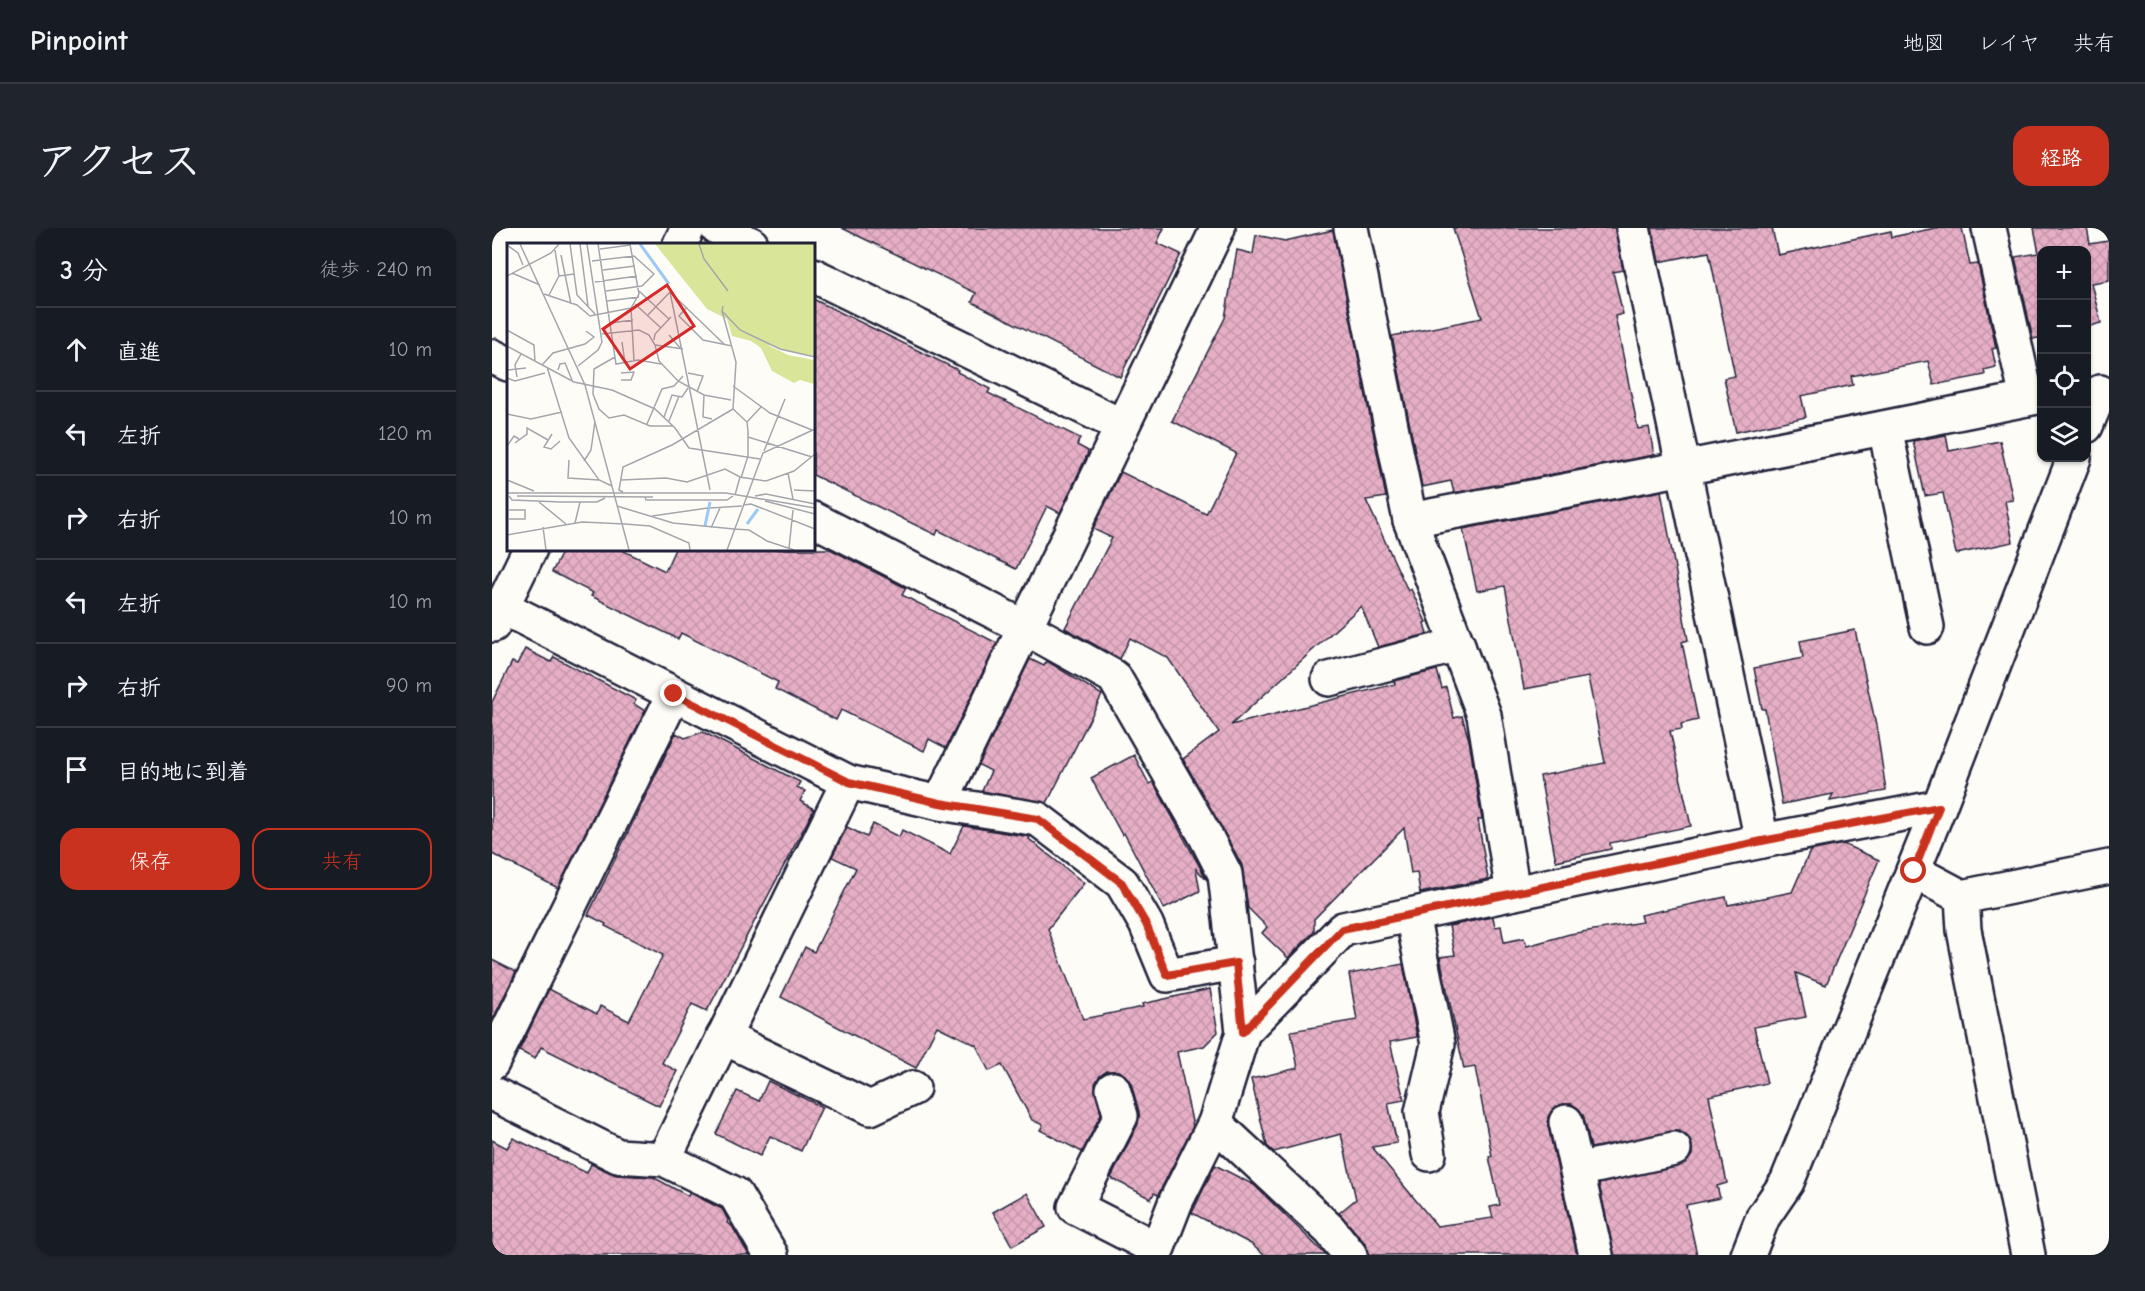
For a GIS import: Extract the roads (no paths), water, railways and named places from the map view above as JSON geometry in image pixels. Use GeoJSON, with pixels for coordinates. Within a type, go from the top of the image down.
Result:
{"type":"FeatureCollection","features":[{"type":"Feature","properties":{"kind":"street"},"geometry":{"type":"LineString","coordinates":[[680,243],[688,228]]}},
{"type":"Feature","properties":{"kind":"street"},"geometry":{"type":"LineString","coordinates":[[717,228],[749,243]]}},
{"type":"Feature","properties":{"kind":"street"},"geometry":{"type":"LineString","coordinates":[[940,803],[1218,228]]}},
{"type":"Feature","properties":{"kind":"street"},"geometry":{"type":"LineString","coordinates":[[1351,228],[1410,520],[1484,715],[1513,893]]}},
{"type":"Feature","properties":{"kind":"street"},"geometry":{"type":"LineString","coordinates":[[1633,228],[1762,841]]}},
{"type":"Feature","properties":{"kind":"street"},"geometry":{"type":"LineString","coordinates":[[1410,520],[1684,468],[2034,397],[1989,228]]}},
{"type":"Feature","properties":{"kind":"street"},"geometry":{"type":"LineString","coordinates":[[814,275],[1122,426]]}},
{"type":"Feature","properties":{"kind":"street"},"geometry":{"type":"LineString","coordinates":[[492,356],[507,364]]}},
{"type":"Feature","properties":{"kind":"street"},"geometry":{"type":"LineString","coordinates":[[2091,412],[2098,392]]}},
{"type":"Feature","properties":{"kind":"street"},"geometry":{"type":"LineString","coordinates":[[1885,428],[1927,627]]}},
{"type":"Feature","properties":{"kind":"street"},"geometry":{"type":"LineString","coordinates":[[1748,1255],[1763,1217],[1787,1182],[1914,871],[2072,462]]}},
{"type":"Feature","properties":{"kind":"street"},"geometry":{"type":"LineString","coordinates":[[814,520],[1024,627],[1114,677],[1225,874],[1243,1032],[1215,1124],[1176,1201],[1156,1252],[1075,1207],[1120,1116],[1113,1089]]}},
{"type":"Feature","properties":{"kind":"street"},"geometry":{"type":"LineString","coordinates":[[530,550],[497,617],[674,694],[849,782],[940,803],[1038,819],[1122,883],[1146,924],[1167,975],[1236,963]]}},
{"type":"Feature","properties":{"kind":"street"},"geometry":{"type":"LineString","coordinates":[[1329,679],[1458,645]]}},
{"type":"Feature","properties":{"kind":"street"},"geometry":{"type":"LineString","coordinates":[[674,694],[492,1086],[618,1156],[664,1159],[735,1194],[771,1255]]}},
{"type":"Feature","properties":{"kind":"street"},"geometry":{"type":"LineString","coordinates":[[664,1159],[849,782]]}},
{"type":"Feature","properties":{"kind":"street"},"geometry":{"type":"LineString","coordinates":[[1243,1032],[1342,929],[1762,841],[1939,807]]}},
{"type":"Feature","properties":{"kind":"street"},"geometry":{"type":"LineString","coordinates":[[1914,871],[1962,897],[2109,867]]}},
{"type":"Feature","properties":{"kind":"street"},"geometry":{"type":"LineString","coordinates":[[1962,897],[1964,930],[2028,1255]]}},
{"type":"Feature","properties":{"kind":"street"},"geometry":{"type":"LineString","coordinates":[[1412,915],[1438,1044],[1422,1112],[1429,1154]]}},
{"type":"Feature","properties":{"kind":"street"},"geometry":{"type":"LineString","coordinates":[[723,1037],[870,1108],[913,1088]]}},
{"type":"Feature","properties":{"kind":"street"},"geometry":{"type":"LineString","coordinates":[[1566,1122],[1596,1255]]}},
{"type":"Feature","properties":{"kind":"street"},"geometry":{"type":"LineString","coordinates":[[1215,1124],[1330,1230],[1350,1255]]}},
{"type":"Feature","properties":{"kind":"street"},"geometry":{"type":"LineString","coordinates":[[1577,1170],[1674,1149]]}}]}
